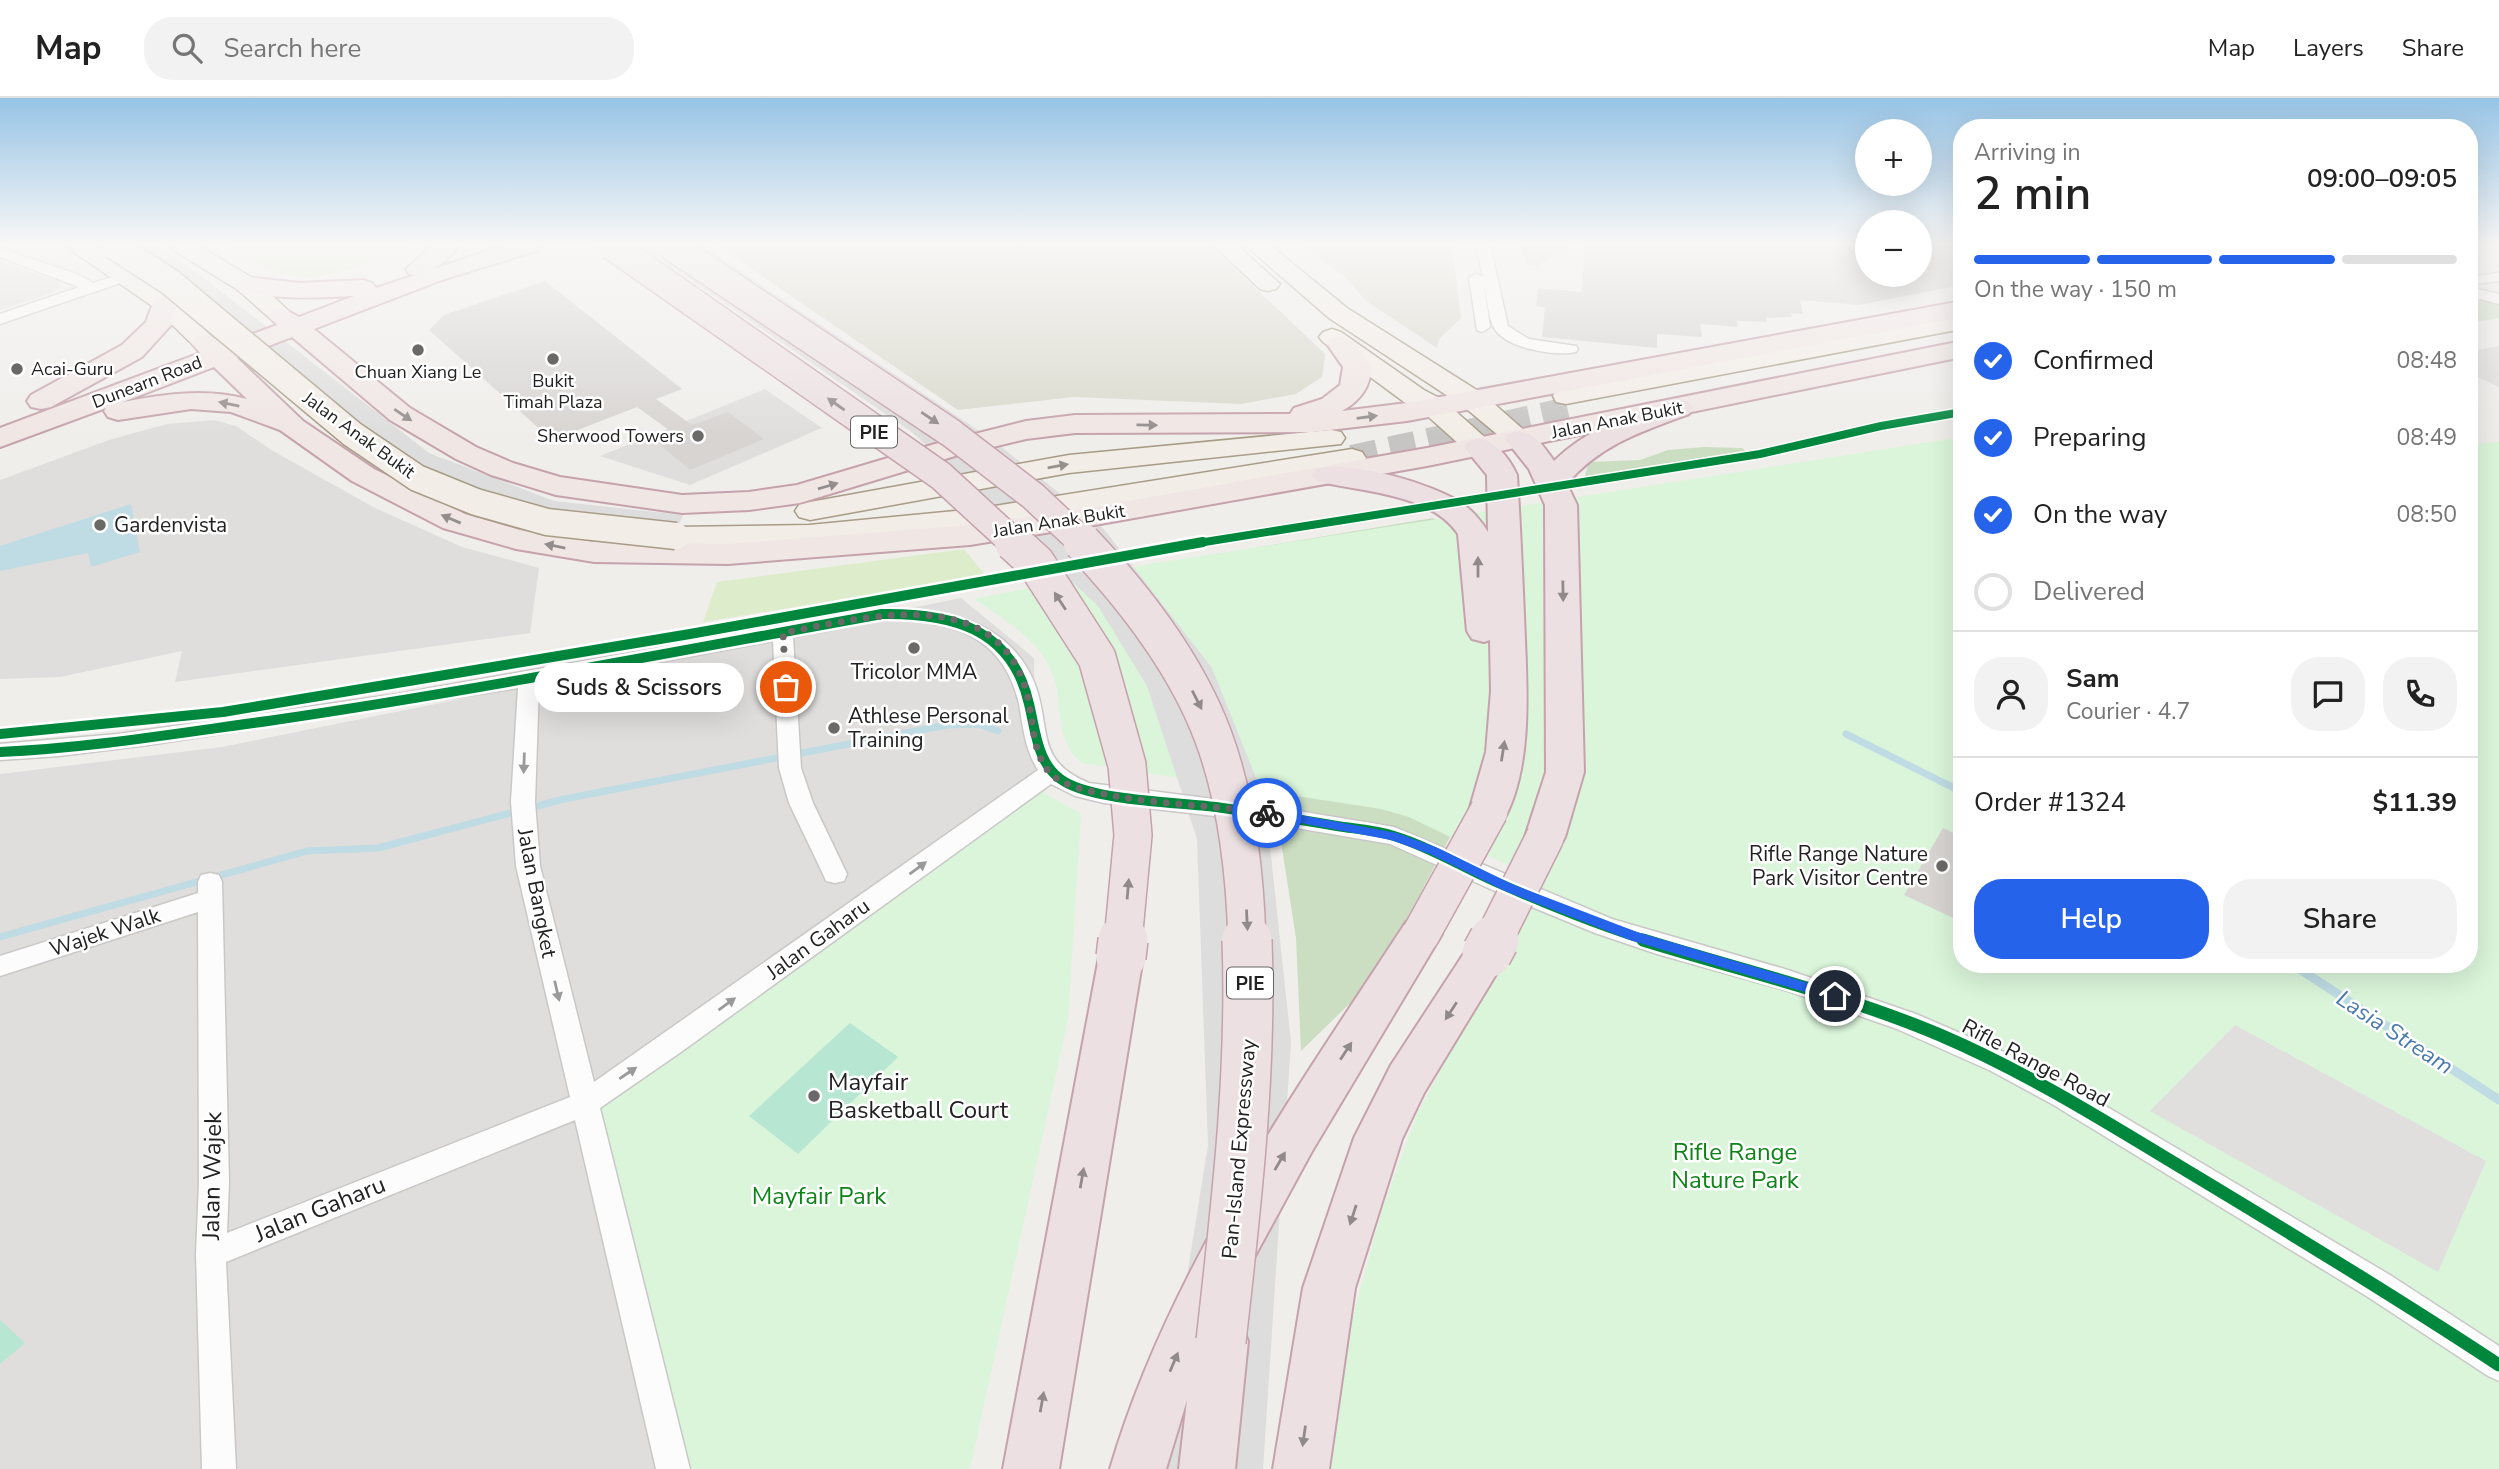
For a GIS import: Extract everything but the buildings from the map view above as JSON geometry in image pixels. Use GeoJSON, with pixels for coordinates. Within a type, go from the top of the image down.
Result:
{"type":"FeatureCollection","features":[{"type":"Feature","properties":{"kind":"highway"},"geometry":{"type":"LineString","coordinates":[[41,401],[132,351],[159,324],[158,309]]}},
{"type":"Feature","properties":{"kind":"highway","name":"Dunearn Road"},"geometry":{"type":"LineString","coordinates":[[0,439],[211,349],[274,333],[329,309]]}},
{"type":"Feature","properties":{"kind":"highway"},"geometry":{"type":"LineString","coordinates":[[320,348],[353,309]]}},
{"type":"Feature","properties":{"kind":"highway","name":"PIE"},"geometry":{"type":"LineString","coordinates":[[701,309],[941,476],[1036,563],[1097,659],[1127,765],[1133,835],[1121,957],[1031,1469]]}},
{"type":"Feature","properties":{"kind":"highway","name":"Pan-Island Expressway"},"geometry":{"type":"LineString","coordinates":[[766,309],[959,437],[1053,512],[1108,566],[1147,616],[1204,712],[1220,758],[1239,848],[1247,914],[1250,994],[1248,1094],[1207,1469]]}},
{"type":"Feature","properties":{"kind":"highway","name":"Jalan Anak Bukit"},"geometry":{"type":"LineString","coordinates":[[274,333],[320,348],[400,414],[466,453],[502,469],[584,492],[682,504],[749,501],[800,494],[945,450],[1026,430],[1075,424],[1250,425],[1354,419],[1473,400],[1953,311]]}},
{"type":"Feature","properties":{"kind":"highway"},"geometry":{"type":"LineString","coordinates":[[1250,425],[1320,410],[1344,398],[1354,387],[1357,373],[1353,360],[1340,344]]}},
{"type":"Feature","properties":{"kind":"highway","name":"Jalan Anak Bukit"},"geometry":{"type":"LineString","coordinates":[[211,349],[283,417],[363,475],[454,521],[516,539],[594,552],[728,554],[971,535],[1340,457],[1479,447],[1953,351]]}},
{"type":"Feature","properties":{"kind":"highway"},"geometry":{"type":"LineString","coordinates":[[0,416],[211,349]]}},
{"type":"Feature","properties":{"kind":"highway"},"geometry":{"type":"LineString","coordinates":[[0,439],[70,421],[193,401],[236,405],[283,417],[301,387],[349,373]]}},
{"type":"Feature","properties":{"kind":"highway"},"geometry":{"type":"LineString","coordinates":[[1553,482],[1582,449],[1621,430],[1679,408]]}},
{"type":"Feature","properties":{"kind":"highway"},"geometry":{"type":"LineString","coordinates":[[1301,1469],[1314,1370],[1329,1288],[1378,1138],[1407,1079],[1488,953],[1545,836],[1564,772],[1561,505],[1553,482],[1520,439]]}},
{"type":"Feature","properties":{"kind":"highway"},"geometry":{"type":"LineString","coordinates":[[1138,1469],[1161,1393],[1207,1290],[1309,1109],[1421,934],[1489,811],[1505,752],[1508,691],[1488,526],[1502,475],[1496,463],[1479,447]]}},
{"type":"Feature","properties":{"kind":"highway"},"geometry":{"type":"LineString","coordinates":[[1340,457],[1362,477],[1417,495],[1461,519],[1488,526]]}},
{"type":"Feature","properties":{"kind":"main road"},"geometry":{"type":"LineString","coordinates":[[169,309],[211,349]]}},
{"type":"Feature","properties":{"kind":"main road"},"geometry":{"type":"LineString","coordinates":[[225,309],[274,333]]}},
{"type":"Feature","properties":{"kind":"main road"},"geometry":{"type":"LineString","coordinates":[[239,309],[274,333]]}},
{"type":"Feature","properties":{"kind":"main road"},"geometry":{"type":"LineString","coordinates":[[260,309],[274,333]]}},
{"type":"Feature","properties":{"kind":"main road"},"geometry":{"type":"LineString","coordinates":[[1298,309],[1340,344],[1433,407],[1479,447]]}},
{"type":"Feature","properties":{"kind":"main road"},"geometry":{"type":"LineString","coordinates":[[1333,309],[1473,400],[1520,439]]}},
{"type":"Feature","properties":{"kind":"main road","name":"Jalan Anak Bukit"},"geometry":{"type":"LineString","coordinates":[[1953,323],[1572,402],[1953,338]]}},
{"type":"Feature","properties":{"kind":"main road","name":"Jalan Anak Bukit"},"geometry":{"type":"LineString","coordinates":[[274,333],[352,434],[417,478],[476,502],[547,522],[809,534],[976,518],[1340,457]]}},
{"type":"Feature","properties":{"kind":"street"},"geometry":{"type":"LineString","coordinates":[[0,319],[30,309]]}},
{"type":"Feature","properties":{"kind":"street"},"geometry":{"type":"LineString","coordinates":[[1480,309],[1482,327]]}},
{"type":"Feature","properties":{"kind":"street"},"geometry":{"type":"LineString","coordinates":[[1497,309],[1501,327],[1509,336],[1524,344],[1570,349],[1536,356],[1517,355],[1497,345]]}},
{"type":"Feature","properties":{"kind":"street"},"geometry":{"type":"LineString","coordinates":[[0,752],[146,737],[325,713],[529,679],[882,614],[909,613],[935,615],[979,630],[1010,657],[1026,690],[1036,741],[1050,773]]}},
{"type":"Feature","properties":{"kind":"street"},"geometry":{"type":"LineString","coordinates":[[783,633],[790,768],[801,803],[835,874]]}},
{"type":"Feature","properties":{"kind":"street","name":"Jalan Bangket"},"geometry":{"type":"LineString","coordinates":[[529,679],[523,802],[528,866],[585,1102]]}},
{"type":"Feature","properties":{"kind":"street","name":"Jalan Gaharu"},"geometry":{"type":"LineString","coordinates":[[211,1254],[585,1102],[671,1044],[1050,773]]}},
{"type":"Feature","properties":{"kind":"street","name":"Rifle Range Road"},"geometry":{"type":"LineString","coordinates":[[1050,773],[1070,785],[1097,793],[1259,812],[1393,836],[1434,851],[1509,888],[1634,937],[1810,987],[1933,1032],[1989,1055],[2062,1095],[2379,1286],[2499,1365]]}},
{"type":"Feature","properties":{"kind":"street","name":"Wajek Walk"},"geometry":{"type":"LineString","coordinates":[[0,966],[210,891]]}},
{"type":"Feature","properties":{"kind":"street","name":"Jalan Wajek"},"geometry":{"type":"LineString","coordinates":[[210,891],[214,1182],[211,1254],[215,1467]]}},
{"type":"Feature","properties":{"kind":"street"},"geometry":{"type":"LineString","coordinates":[[585,1102],[673,1469]]}},
{"type":"Feature","properties":{"kind":"shaded area"},"geometry":{"type":"Polygon","coordinates":[[[810,309],[1278,309],[1325,354],[1322,377],[1296,394],[1241,404],[1073,397],[958,410],[810,309]]]}},
{"type":"Feature","properties":{"kind":"shaded area"},"geometry":{"type":"Polygon","coordinates":[[[1378,309],[1460,309],[1461,318],[1439,339],[1437,348],[1378,309]]]}},
{"type":"Feature","properties":{"kind":"shaded area"},"geometry":{"type":"Polygon","coordinates":[[[2499,346],[2499,387],[2478,377],[2478,350],[2499,346]]]}},
{"type":"Feature","properties":{"kind":"shaded area"},"geometry":{"type":"Polygon","coordinates":[[[765,389],[822,428],[690,485],[600,456],[765,389]]]}},
{"type":"Feature","properties":{"kind":"shaded area","name":"Gardenvista"},"geometry":{"type":"Polygon","coordinates":[[[214,420],[236,426],[273,451],[375,508],[462,547],[539,568],[530,633],[175,682],[182,651],[60,677],[0,679],[0,480],[109,440],[167,424],[214,420]]]}},
{"type":"Feature","properties":{"kind":"shaded area"},"geometry":{"type":"Polygon","coordinates":[[[961,598],[1034,658],[1039,1099],[927,1469],[0,1469],[0,774],[222,747],[961,598]]]}},
{"type":"Feature","properties":{"kind":"shaded area"},"geometry":{"type":"Polygon","coordinates":[[[2235,1025],[2486,1161],[2438,1272],[2150,1111],[2235,1025]]]}},
{"type":"Feature","properties":{"kind":"green space"},"geometry":{"type":"Polygon","coordinates":[[[2478,309],[2499,309],[2499,318],[2478,322],[2478,309]]]}},
{"type":"Feature","properties":{"kind":"green space","name":"Rifle Range Nature Park"},"geometry":{"type":"Polygon","coordinates":[[[1953,438],[1953,973],[2478,973],[2478,444],[2499,442],[2499,1469],[1330,1469],[1334,1423],[1353,1316],[1382,1210],[1417,1114],[1543,882],[1409,817],[1381,809],[1082,763],[1073,755],[1064,735],[1057,689],[1048,665],[1021,632],[974,599],[1150,564],[1953,438]]]}},
{"type":"Feature","properties":{"kind":"green space"},"geometry":{"type":"Polygon","coordinates":[[[1742,448],[1747,452],[1584,479],[1589,462],[1640,460],[1668,450],[1742,448]]]}},
{"type":"Feature","properties":{"kind":"green space"},"geometry":{"type":"Polygon","coordinates":[[[1433,518],[1452,532],[1472,795],[1376,978],[1301,1051],[1296,938],[1279,829],[1248,730],[1147,566],[1433,518]]]}},
{"type":"Feature","properties":{"kind":"green space"},"geometry":{"type":"Polygon","coordinates":[[[964,549],[986,576],[703,622],[717,582],[964,549]]]}},
{"type":"Feature","properties":{"kind":"green space","name":"Mayfair Park"},"geometry":{"type":"Polygon","coordinates":[[[1034,787],[1081,814],[1068,1019],[970,1469],[674,1469],[593,1142],[601,1099],[1034,787]]]}},
{"type":"Feature","properties":{"kind":"green space","name":"Mayfair Basketball Court"},"geometry":{"type":"Polygon","coordinates":[[[850,1023],[898,1057],[798,1154],[749,1116],[850,1023]]]}},
{"type":"Feature","properties":{"kind":"green space"},"geometry":{"type":"Polygon","coordinates":[[[0,1320],[25,1343],[0,1364],[0,1320]]]}},
{"type":"Feature","properties":{"kind":"water","name":"Gardenvista"},"geometry":{"type":"Polygon","coordinates":[[[131,504],[140,552],[91,567],[88,553],[0,571],[0,546],[131,504]]]}},
{"type":"Feature","properties":{"kind":"pier"},"geometry":{"type":"Polygon","coordinates":[[[183,309],[244,309],[429,453],[554,501],[683,515],[670,546],[584,539],[465,512],[390,479],[320,427],[183,309]]]}},
{"type":"Feature","properties":{"kind":"pier"},"geometry":{"type":"Polygon","coordinates":[[[733,309],[797,309],[994,441],[1103,528],[1212,668],[1265,800],[1291,1042],[1263,1469],[1156,1469],[1208,1145],[1197,839],[1147,686],[1098,606],[913,433],[733,309]]]}},
{"type":"Feature","properties":{"kind":"waterway"},"geometry":{"type":"LineString","coordinates":[[0,937],[307,851],[378,848],[564,799],[947,725],[979,724],[998,731]]}},
{"type":"Feature","properties":{"kind":"waterway","name":"Lasia Stream"},"geometry":{"type":"LineString","coordinates":[[1846,734],[1953,788]]}},
{"type":"Feature","properties":{"kind":"waterway","name":"Lasia Stream"},"geometry":{"type":"LineString","coordinates":[[2306,973],[2499,1100]]}},
{"type":"Feature","properties":{"kind":"tunnel"},"geometry":{"type":"LineString","coordinates":[[1352,458],[1577,408]]}},
{"type":"Feature","properties":{"kind":"cycle path"},"geometry":{"type":"LineString","coordinates":[[0,734],[223,712],[690,634],[1187,545],[1760,454],[1881,426],[1953,414]]}},
{"type":"Feature","properties":{"kind":"cycle path"},"geometry":{"type":"LineString","coordinates":[[0,752],[118,742],[317,714],[882,614],[926,615],[947,619],[986,635],[1003,649],[1016,666],[1025,687],[1044,762],[1065,782],[1104,795],[1249,812],[1394,836],[1424,847],[1525,895],[1604,926],[1657,944],[1788,980],[1907,1022],[1970,1048],[2062,1095],[2379,1286],[2499,1365]]}},
{"type":"Feature","properties":{"kind":"way so far"},"geometry":{"type":"LineString","coordinates":[[786,687],[783,633],[882,614],[935,615],[958,621],[979,630],[1010,657],[1026,688],[1042,760],[1050,773],[1059,779],[1097,793],[1267,813]]}},
{"type":"Feature","properties":{"kind":"place","name":"Chuan Xiang Le"},"geometry":{"type":"Point","coordinates":[418,350]}},
{"type":"Feature","properties":{"kind":"place","name":"Bukit Timah Plaza"},"geometry":{"type":"Point","coordinates":[553,359]}},
{"type":"Feature","properties":{"kind":"place","name":"Acai-Guru"},"geometry":{"type":"Point","coordinates":[17,369]}},
{"type":"Feature","properties":{"kind":"place","name":"Sherwood Towers"},"geometry":{"type":"Point","coordinates":[698,436]}},
{"type":"Feature","properties":{"kind":"place","name":"Gardenvista"},"geometry":{"type":"Point","coordinates":[100,525]}},
{"type":"Feature","properties":{"kind":"place","name":"Tricolor MMA"},"geometry":{"type":"Point","coordinates":[914,648]}},
{"type":"Feature","properties":{"kind":"place","name":"Suds & Scissors"},"geometry":{"type":"Point","coordinates":[786,687]}},
{"type":"Feature","properties":{"kind":"place","name":"Athlese Personal Training"},"geometry":{"type":"Point","coordinates":[834,728]}},
{"type":"Feature","properties":{"kind":"place","name":"Rifle Range Nature Park Visitor Centre"},"geometry":{"type":"Point","coordinates":[1942,866]}},
{"type":"Feature","properties":{"kind":"place","name":"Mayfair Basketball Court"},"geometry":{"type":"Point","coordinates":[814,1096]}},
{"type":"Feature","properties":{"kind":"route"},"geometry":{"type":"LineString","coordinates":[[1267,813],[1393,836],[1434,851],[1509,888],[1634,937],[1835,996]]}}]}
